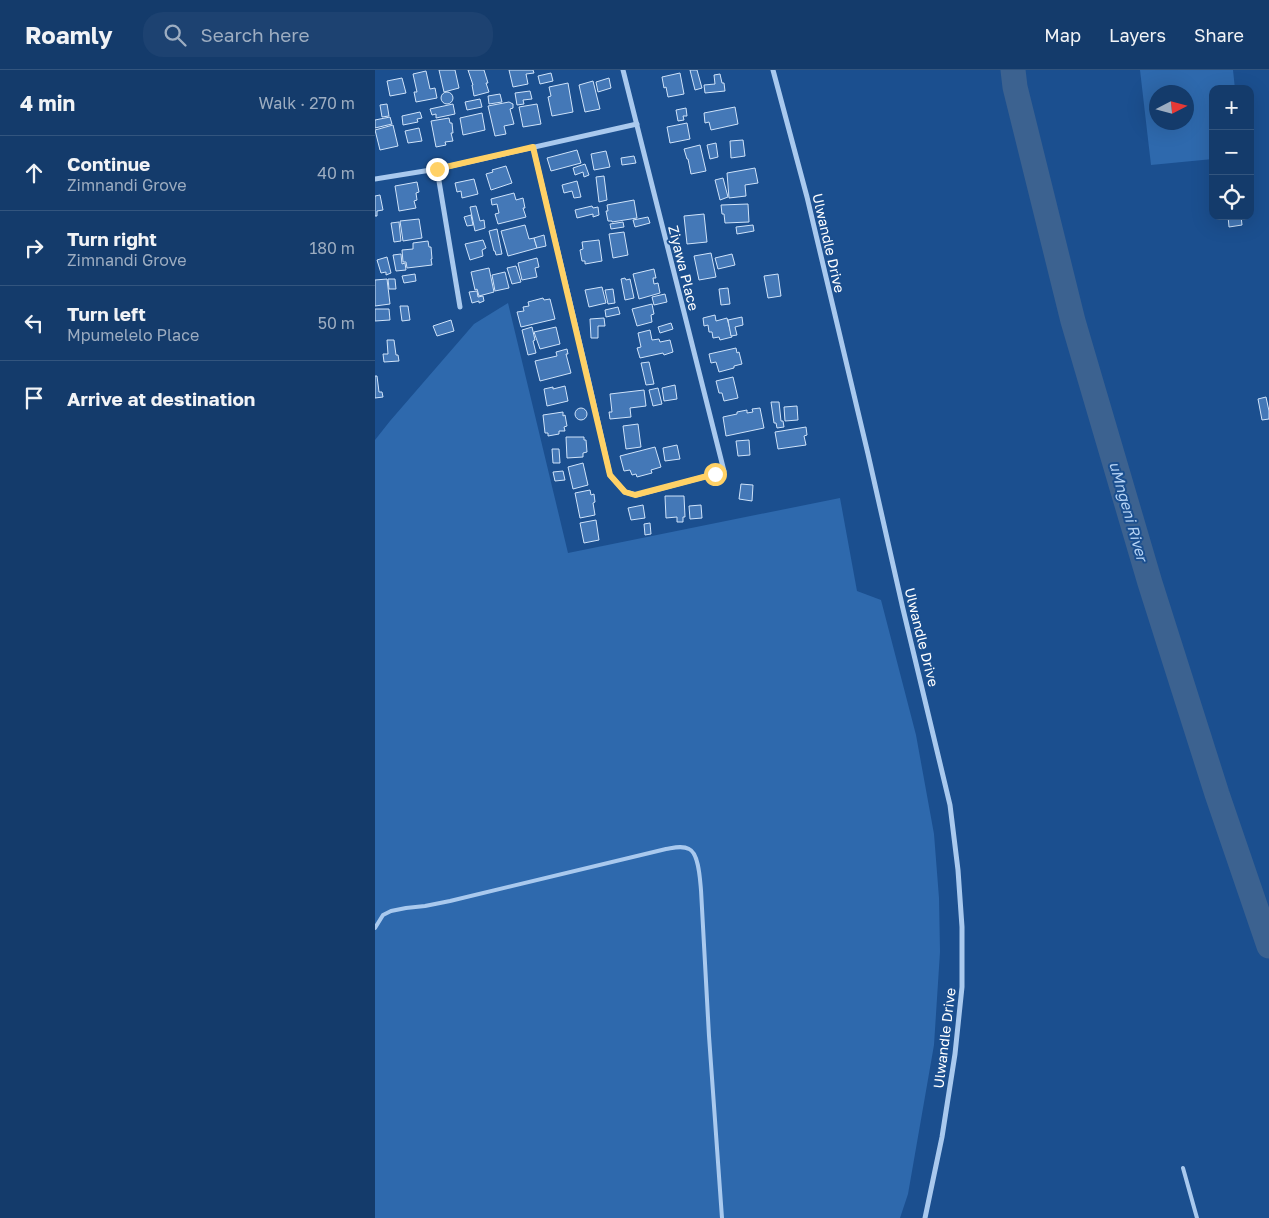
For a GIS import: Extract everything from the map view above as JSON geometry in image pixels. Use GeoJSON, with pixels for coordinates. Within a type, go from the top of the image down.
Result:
{"type":"FeatureCollection","features":[{"type":"Feature","properties":{"kind":"street","name":"Ziyawa Place"},"geometry":{"type":"LineString","coordinates":[[533,147],[610,475],[625,492],[635,495],[724,471],[623,70]]}},
{"type":"Feature","properties":{"kind":"street","name":"Ulwandle Drive"},"geometry":{"type":"LineString","coordinates":[[773,70],[807,197],[903,609],[951,804],[959,870],[962,927],[962,987],[955,1054],[942,1137],[925,1218]]}},
{"type":"Feature","properties":{"kind":"street"},"geometry":{"type":"LineString","coordinates":[[375,179],[437,169],[637,124]]}},
{"type":"Feature","properties":{"kind":"street"},"geometry":{"type":"LineString","coordinates":[[437,169],[459,307]]}},
{"type":"Feature","properties":{"kind":"lane"},"geometry":{"type":"LineString","coordinates":[[375,928],[383,915],[391,911],[450,901],[666,849],[682,847],[691,849],[699,868],[701,890],[722,1218]]}},
{"type":"Feature","properties":{"kind":"lane"},"geometry":{"type":"LineString","coordinates":[[1183,1168],[1197,1218]]}},
{"type":"Feature","properties":{"kind":"shaded area"},"geometry":{"type":"Polygon","coordinates":[[[1140,70],[1233,70],[1235,85],[1209,85],[1209,159],[1151,165],[1140,70]]]}},
{"type":"Feature","properties":{"kind":"shaded area"},"geometry":{"type":"Polygon","coordinates":[[[508,303],[568,553],[840,498],[857,591],[881,600],[916,735],[934,834],[939,898],[940,952],[934,1045],[908,1194],[900,1218],[375,1218],[375,440],[474,324],[508,303]]]}},
{"type":"Feature","properties":{"kind":"building"},"geometry":{"type":"Polygon","coordinates":[[[439,70],[455,70],[459,88],[444,92],[439,70]]]}},
{"type":"Feature","properties":{"kind":"building"},"geometry":{"type":"Polygon","coordinates":[[[468,70],[484,70],[489,92],[474,96],[468,70]]]}},
{"type":"Feature","properties":{"kind":"building"},"geometry":{"type":"Polygon","coordinates":[[[509,70],[533,70],[534,73],[526,74],[528,84],[513,87],[509,70]]]}},
{"type":"Feature","properties":{"kind":"building"},"geometry":{"type":"Polygon","coordinates":[[[690,70],[697,70],[702,88],[695,90],[690,70]]]}},
{"type":"Feature","properties":{"kind":"building"},"geometry":{"type":"Polygon","coordinates":[[[426,71],[430,89],[435,88],[437,98],[416,102],[414,92],[417,92],[413,74],[426,71]]]}},
{"type":"Feature","properties":{"kind":"building"},"geometry":{"type":"Polygon","coordinates":[[[551,73],[553,81],[540,84],[538,76],[551,73]]]}},
{"type":"Feature","properties":{"kind":"building"},"geometry":{"type":"Polygon","coordinates":[[[680,73],[684,94],[668,97],[662,77],[680,73]]]}},
{"type":"Feature","properties":{"kind":"building"},"geometry":{"type":"Polygon","coordinates":[[[720,74],[725,91],[705,93],[704,85],[715,84],[714,75],[720,74]]]}},
{"type":"Feature","properties":{"kind":"building"},"geometry":{"type":"Polygon","coordinates":[[[402,78],[406,93],[390,96],[387,81],[402,78]]]}},
{"type":"Feature","properties":{"kind":"building"},"geometry":{"type":"Polygon","coordinates":[[[609,78],[611,88],[598,92],[596,82],[609,78]]]}},
{"type":"Feature","properties":{"kind":"building"},"geometry":{"type":"Polygon","coordinates":[[[593,81],[600,109],[585,112],[579,85],[593,81]]]}},
{"type":"Feature","properties":{"kind":"building"},"geometry":{"type":"Polygon","coordinates":[[[568,83],[573,112],[552,116],[548,97],[551,96],[549,87],[568,83]]]}},
{"type":"Feature","properties":{"kind":"building"},"geometry":{"type":"Polygon","coordinates":[[[530,91],[532,99],[523,100],[524,104],[517,105],[515,93],[530,91]]]}},
{"type":"Feature","properties":{"kind":"building"},"geometry":{"type":"Polygon","coordinates":[[[445,92],[449,92],[453,98],[449,104],[445,104],[441,100],[441,96],[445,92]]]}},
{"type":"Feature","properties":{"kind":"building"},"geometry":{"type":"Polygon","coordinates":[[[500,94],[502,102],[489,104],[488,96],[500,94]]]}},
{"type":"Feature","properties":{"kind":"building"},"geometry":{"type":"Polygon","coordinates":[[[480,99],[482,107],[467,110],[465,102],[480,99]]]}},
{"type":"Feature","properties":{"kind":"building"},"geometry":{"type":"Polygon","coordinates":[[[509,102],[513,104],[513,108],[510,109],[514,124],[504,126],[506,134],[495,136],[488,106],[509,102]]]}},
{"type":"Feature","properties":{"kind":"building"},"geometry":{"type":"Polygon","coordinates":[[[387,104],[389,116],[382,117],[380,105],[387,104]]]}},
{"type":"Feature","properties":{"kind":"building"},"geometry":{"type":"Polygon","coordinates":[[[453,104],[455,114],[436,118],[436,114],[432,115],[430,109],[453,104]]]}},
{"type":"Feature","properties":{"kind":"building"},"geometry":{"type":"Polygon","coordinates":[[[537,104],[541,124],[523,127],[519,107],[537,104]]]}},
{"type":"Feature","properties":{"kind":"building"},"geometry":{"type":"Polygon","coordinates":[[[735,107],[738,124],[711,130],[709,122],[705,123],[704,113],[735,107]]]}},
{"type":"Feature","properties":{"kind":"building"},"geometry":{"type":"Polygon","coordinates":[[[686,108],[687,116],[683,116],[684,120],[678,121],[676,110],[686,108]]]}},
{"type":"Feature","properties":{"kind":"building"},"geometry":{"type":"Polygon","coordinates":[[[420,112],[422,118],[417,119],[418,122],[403,125],[402,116],[420,112]]]}},
{"type":"Feature","properties":{"kind":"building"},"geometry":{"type":"Polygon","coordinates":[[[482,113],[485,130],[463,135],[460,118],[482,113]]]}},
{"type":"Feature","properties":{"kind":"building"},"geometry":{"type":"Polygon","coordinates":[[[390,117],[392,124],[375,128],[375,120],[390,117]]]}},
{"type":"Feature","properties":{"kind":"building"},"geometry":{"type":"Polygon","coordinates":[[[449,118],[450,123],[452,123],[453,133],[451,133],[453,141],[445,142],[446,145],[436,147],[431,121],[449,118]]]}},
{"type":"Feature","properties":{"kind":"building"},"geometry":{"type":"Polygon","coordinates":[[[687,123],[690,139],[670,143],[667,127],[687,123]]]}},
{"type":"Feature","properties":{"kind":"building"},"geometry":{"type":"Polygon","coordinates":[[[393,125],[398,146],[380,150],[375,130],[393,125]]]}},
{"type":"Feature","properties":{"kind":"building"},"geometry":{"type":"Polygon","coordinates":[[[419,128],[422,141],[408,143],[405,131],[419,128]]]}},
{"type":"Feature","properties":{"kind":"building"},"geometry":{"type":"Polygon","coordinates":[[[743,140],[745,156],[731,158],[730,141],[743,140]]]}},
{"type":"Feature","properties":{"kind":"building"},"geometry":{"type":"Polygon","coordinates":[[[716,143],[718,157],[710,159],[707,145],[716,143]]]}},
{"type":"Feature","properties":{"kind":"building"},"geometry":{"type":"Polygon","coordinates":[[[700,145],[706,171],[691,174],[684,149],[700,145]]]}},
{"type":"Feature","properties":{"kind":"building"},"geometry":{"type":"Polygon","coordinates":[[[577,150],[581,163],[551,171],[547,158],[577,150]]]}},
{"type":"Feature","properties":{"kind":"building"},"geometry":{"type":"Polygon","coordinates":[[[606,151],[610,167],[594,170],[591,154],[606,151]]]}},
{"type":"Feature","properties":{"kind":"building"},"geometry":{"type":"Polygon","coordinates":[[[634,156],[636,163],[622,165],[621,158],[634,156]]]}},
{"type":"Feature","properties":{"kind":"building"},"geometry":{"type":"Polygon","coordinates":[[[585,164],[589,175],[584,177],[583,172],[575,175],[573,168],[585,164]]]}},
{"type":"Feature","properties":{"kind":"building"},"geometry":{"type":"Polygon","coordinates":[[[506,166],[512,183],[491,190],[486,174],[506,166]]]}},
{"type":"Feature","properties":{"kind":"building"},"geometry":{"type":"Polygon","coordinates":[[[755,168],[758,183],[745,185],[746,196],[729,198],[727,173],[755,168]]]}},
{"type":"Feature","properties":{"kind":"building"},"geometry":{"type":"Polygon","coordinates":[[[604,176],[607,200],[599,202],[596,177],[604,176]]]}},
{"type":"Feature","properties":{"kind":"building"},"geometry":{"type":"Polygon","coordinates":[[[723,178],[728,197],[720,200],[715,180],[723,178]]]}},
{"type":"Feature","properties":{"kind":"building"},"geometry":{"type":"Polygon","coordinates":[[[474,179],[478,194],[462,198],[461,191],[457,192],[455,183],[474,179]]]}},
{"type":"Feature","properties":{"kind":"building"},"geometry":{"type":"Polygon","coordinates":[[[577,181],[581,197],[574,198],[572,191],[564,193],[562,185],[577,181]]]}},
{"type":"Feature","properties":{"kind":"building"},"geometry":{"type":"Polygon","coordinates":[[[417,182],[419,192],[416,193],[417,200],[414,201],[416,208],[399,211],[395,186],[417,182]]]}},
{"type":"Feature","properties":{"kind":"building"},"geometry":{"type":"Polygon","coordinates":[[[514,193],[516,200],[523,198],[525,208],[523,208],[526,217],[498,224],[495,214],[499,213],[497,204],[492,205],[491,199],[514,193]]]}},
{"type":"Feature","properties":{"kind":"building"},"geometry":{"type":"Polygon","coordinates":[[[380,195],[383,210],[377,211],[377,216],[375,216],[375,196],[380,195]]]}},
{"type":"Feature","properties":{"kind":"building"},"geometry":{"type":"Polygon","coordinates":[[[634,200],[637,218],[608,221],[607,205],[634,200]]]}},
{"type":"Feature","properties":{"kind":"building"},"geometry":{"type":"Polygon","coordinates":[[[748,204],[749,222],[725,223],[721,205],[748,204]]]}},
{"type":"Feature","properties":{"kind":"building"},"geometry":{"type":"Polygon","coordinates":[[[476,206],[480,221],[484,220],[485,228],[475,231],[470,207],[476,206]]]}},
{"type":"Feature","properties":{"kind":"building"},"geometry":{"type":"Polygon","coordinates":[[[592,206],[593,208],[598,207],[599,215],[593,217],[593,214],[577,218],[575,210],[592,206]]]}},
{"type":"Feature","properties":{"kind":"building"},"geometry":{"type":"Polygon","coordinates":[[[704,214],[707,242],[687,244],[684,216],[704,214]]]}},
{"type":"Feature","properties":{"kind":"building"},"geometry":{"type":"Polygon","coordinates":[[[471,215],[473,225],[467,226],[464,217],[471,215]]]}},
{"type":"Feature","properties":{"kind":"building"},"geometry":{"type":"Polygon","coordinates":[[[648,217],[650,223],[635,227],[633,220],[648,217]]]}},
{"type":"Feature","properties":{"kind":"building"},"geometry":{"type":"Polygon","coordinates":[[[419,219],[422,238],[403,241],[400,221],[419,219]]]}},
{"type":"Feature","properties":{"kind":"building"},"geometry":{"type":"Polygon","coordinates":[[[1228,220],[1241,220],[1242,225],[1229,227],[1228,220]]]}},
{"type":"Feature","properties":{"kind":"building"},"geometry":{"type":"Polygon","coordinates":[[[399,222],[401,241],[394,242],[391,223],[399,222]]]}},
{"type":"Feature","properties":{"kind":"building"},"geometry":{"type":"Polygon","coordinates":[[[623,222],[624,227],[611,229],[610,224],[623,222]]]}},
{"type":"Feature","properties":{"kind":"building"},"geometry":{"type":"Polygon","coordinates":[[[525,225],[529,239],[534,238],[537,248],[508,256],[501,231],[525,225]]]}},
{"type":"Feature","properties":{"kind":"building"},"geometry":{"type":"Polygon","coordinates":[[[753,225],[754,231],[737,234],[736,227],[753,225]]]}},
{"type":"Feature","properties":{"kind":"building"},"geometry":{"type":"Polygon","coordinates":[[[497,229],[502,254],[496,255],[489,231],[497,229]]]}},
{"type":"Feature","properties":{"kind":"building"},"geometry":{"type":"Polygon","coordinates":[[[624,232],[628,255],[613,258],[609,234],[624,232]]]}},
{"type":"Feature","properties":{"kind":"building"},"geometry":{"type":"Polygon","coordinates":[[[544,235],[546,246],[537,248],[534,238],[544,235]]]}},
{"type":"Feature","properties":{"kind":"building"},"geometry":{"type":"Polygon","coordinates":[[[483,240],[486,248],[482,250],[483,256],[470,260],[465,244],[483,240]]]}},
{"type":"Feature","properties":{"kind":"building"},"geometry":{"type":"Polygon","coordinates":[[[599,240],[602,261],[585,264],[585,261],[582,261],[580,250],[583,249],[582,242],[599,240]]]}},
{"type":"Feature","properties":{"kind":"building"},"geometry":{"type":"Polygon","coordinates":[[[428,241],[429,247],[431,247],[432,265],[407,268],[406,262],[403,262],[402,250],[413,249],[413,243],[428,241]]]}},
{"type":"Feature","properties":{"kind":"building"},"geometry":{"type":"Polygon","coordinates":[[[711,253],[716,277],[699,280],[694,256],[711,253]]]}},
{"type":"Feature","properties":{"kind":"building"},"geometry":{"type":"Polygon","coordinates":[[[401,254],[402,264],[405,263],[406,270],[396,271],[393,255],[401,254]]]}},
{"type":"Feature","properties":{"kind":"building"},"geometry":{"type":"Polygon","coordinates":[[[732,254],[735,265],[718,269],[715,258],[732,254]]]}},
{"type":"Feature","properties":{"kind":"building"},"geometry":{"type":"Polygon","coordinates":[[[387,257],[391,273],[386,275],[386,272],[381,273],[377,260],[387,257]]]}},
{"type":"Feature","properties":{"kind":"building"},"geometry":{"type":"Polygon","coordinates":[[[537,258],[539,267],[535,268],[537,277],[522,280],[518,263],[537,258]]]}},
{"type":"Feature","properties":{"kind":"building"},"geometry":{"type":"Polygon","coordinates":[[[516,266],[521,282],[512,284],[507,268],[516,266]]]}},
{"type":"Feature","properties":{"kind":"building"},"geometry":{"type":"Polygon","coordinates":[[[489,268],[494,292],[479,296],[477,289],[475,290],[471,272],[489,268]]]}},
{"type":"Feature","properties":{"kind":"building"},"geometry":{"type":"Polygon","coordinates":[[[654,269],[656,278],[653,278],[654,284],[658,283],[660,293],[639,299],[633,274],[654,269]]]}},
{"type":"Feature","properties":{"kind":"building"},"geometry":{"type":"Polygon","coordinates":[[[505,272],[509,288],[495,291],[492,275],[505,272]]]}},
{"type":"Feature","properties":{"kind":"building"},"geometry":{"type":"Polygon","coordinates":[[[415,274],[416,281],[404,283],[402,276],[415,274]]]}},
{"type":"Feature","properties":{"kind":"building"},"geometry":{"type":"Polygon","coordinates":[[[778,274],[781,296],[768,298],[764,276],[778,274]]]}},
{"type":"Feature","properties":{"kind":"building"},"geometry":{"type":"Polygon","coordinates":[[[625,278],[626,280],[630,279],[634,298],[625,300],[621,279],[625,278]]]}},
{"type":"Feature","properties":{"kind":"building"},"geometry":{"type":"Polygon","coordinates":[[[387,279],[390,304],[375,306],[375,280],[387,279]]]}},
{"type":"Feature","properties":{"kind":"building"},"geometry":{"type":"Polygon","coordinates":[[[388,279],[395,279],[396,289],[389,289],[388,279]]]}},
{"type":"Feature","properties":{"kind":"building"},"geometry":{"type":"Polygon","coordinates":[[[602,287],[606,303],[589,307],[585,290],[602,287]]]}},
{"type":"Feature","properties":{"kind":"building"},"geometry":{"type":"Polygon","coordinates":[[[728,288],[730,304],[721,305],[719,289],[728,288]]]}},
{"type":"Feature","properties":{"kind":"building"},"geometry":{"type":"Polygon","coordinates":[[[613,289],[615,303],[608,304],[605,290],[613,289]]]}},
{"type":"Feature","properties":{"kind":"building"},"geometry":{"type":"Polygon","coordinates":[[[477,291],[478,297],[483,296],[484,301],[472,303],[469,292],[477,291]]]}},
{"type":"Feature","properties":{"kind":"building"},"geometry":{"type":"Polygon","coordinates":[[[665,294],[667,302],[654,305],[652,297],[665,294]]]}},
{"type":"Feature","properties":{"kind":"building"},"geometry":{"type":"Polygon","coordinates":[[[543,298],[544,300],[550,299],[555,319],[521,327],[517,312],[524,311],[523,307],[529,306],[528,302],[543,298]]]}},
{"type":"Feature","properties":{"kind":"building"},"geometry":{"type":"Polygon","coordinates":[[[652,304],[654,314],[651,315],[652,322],[637,326],[632,309],[652,304]]]}},
{"type":"Feature","properties":{"kind":"building"},"geometry":{"type":"Polygon","coordinates":[[[400,306],[408,306],[410,320],[402,321],[400,306]]]}},
{"type":"Feature","properties":{"kind":"building"},"geometry":{"type":"Polygon","coordinates":[[[618,307],[620,314],[606,317],[605,310],[618,307]]]}},
{"type":"Feature","properties":{"kind":"building"},"geometry":{"type":"Polygon","coordinates":[[[375,309],[389,309],[390,320],[375,321],[375,309]]]}},
{"type":"Feature","properties":{"kind":"building"},"geometry":{"type":"Polygon","coordinates":[[[715,315],[716,321],[727,318],[732,337],[720,340],[719,337],[713,338],[712,332],[709,332],[708,325],[704,326],[703,318],[715,315]]]}},
{"type":"Feature","properties":{"kind":"building"},"geometry":{"type":"Polygon","coordinates":[[[742,317],[743,325],[735,327],[737,335],[731,336],[728,320],[742,317]]]}},
{"type":"Feature","properties":{"kind":"building"},"geometry":{"type":"Polygon","coordinates":[[[604,318],[605,326],[598,326],[598,338],[591,338],[590,319],[604,318]]]}},
{"type":"Feature","properties":{"kind":"building"},"geometry":{"type":"Polygon","coordinates":[[[451,320],[454,331],[437,336],[433,326],[451,320]]]}},
{"type":"Feature","properties":{"kind":"building"},"geometry":{"type":"Polygon","coordinates":[[[671,323],[673,329],[660,333],[658,327],[671,323]]]}},
{"type":"Feature","properties":{"kind":"building"},"geometry":{"type":"Polygon","coordinates":[[[532,327],[536,353],[528,355],[522,330],[532,327]]]}},
{"type":"Feature","properties":{"kind":"building"},"geometry":{"type":"Polygon","coordinates":[[[556,327],[560,344],[540,349],[534,332],[556,327]]]}},
{"type":"Feature","properties":{"kind":"building"},"geometry":{"type":"Polygon","coordinates":[[[650,330],[652,340],[659,339],[660,342],[670,340],[673,352],[640,358],[637,348],[641,347],[638,333],[650,330]]]}},
{"type":"Feature","properties":{"kind":"building"},"geometry":{"type":"Polygon","coordinates":[[[387,340],[394,340],[396,355],[398,355],[399,361],[384,362],[383,354],[388,354],[387,340]]]}},
{"type":"Feature","properties":{"kind":"building"},"geometry":{"type":"Polygon","coordinates":[[[736,348],[742,364],[719,372],[716,362],[711,363],[709,354],[736,348]]]}},
{"type":"Feature","properties":{"kind":"building"},"geometry":{"type":"Polygon","coordinates":[[[567,349],[568,354],[566,354],[571,373],[540,381],[535,361],[557,356],[556,352],[567,349]]]}},
{"type":"Feature","properties":{"kind":"building"},"geometry":{"type":"Polygon","coordinates":[[[649,362],[654,384],[646,385],[641,363],[649,362]]]}},
{"type":"Feature","properties":{"kind":"building"},"geometry":{"type":"Polygon","coordinates":[[[375,376],[377,376],[379,392],[382,392],[383,397],[375,398],[375,376]]]}},
{"type":"Feature","properties":{"kind":"building"},"geometry":{"type":"Polygon","coordinates":[[[733,377],[738,398],[724,401],[722,393],[719,393],[716,381],[733,377]]]}},
{"type":"Feature","properties":{"kind":"building"},"geometry":{"type":"Polygon","coordinates":[[[675,385],[677,399],[664,401],[662,388],[675,385]]]}},
{"type":"Feature","properties":{"kind":"building"},"geometry":{"type":"Polygon","coordinates":[[[565,386],[568,401],[547,406],[544,389],[565,386]]]}},
{"type":"Feature","properties":{"kind":"building"},"geometry":{"type":"Polygon","coordinates":[[[658,388],[662,404],[653,406],[649,390],[658,388]]]}},
{"type":"Feature","properties":{"kind":"building"},"geometry":{"type":"Polygon","coordinates":[[[644,390],[646,406],[630,408],[631,417],[610,419],[609,412],[612,412],[610,394],[644,390]]]}},
{"type":"Feature","properties":{"kind":"building"},"geometry":{"type":"Polygon","coordinates":[[[1266,397],[1269,419],[1262,420],[1258,399],[1266,397]]]}},
{"type":"Feature","properties":{"kind":"building"},"geometry":{"type":"Polygon","coordinates":[[[771,402],[779,402],[781,421],[783,421],[784,427],[777,428],[776,423],[774,423],[771,402]]]}},
{"type":"Feature","properties":{"kind":"building"},"geometry":{"type":"Polygon","coordinates":[[[797,406],[798,420],[785,421],[784,407],[797,406]]]}},
{"type":"Feature","properties":{"kind":"building"},"geometry":{"type":"Polygon","coordinates":[[[579,408],[583,408],[587,414],[583,420],[579,420],[575,416],[575,412],[579,408]]]}},
{"type":"Feature","properties":{"kind":"building"},"geometry":{"type":"Polygon","coordinates":[[[760,408],[764,428],[726,436],[723,417],[747,410],[747,413],[753,412],[752,409],[760,408]]]}},
{"type":"Feature","properties":{"kind":"building"},"geometry":{"type":"Polygon","coordinates":[[[563,412],[567,426],[564,427],[565,431],[559,431],[559,434],[548,436],[548,433],[545,433],[543,415],[563,412]]]}},
{"type":"Feature","properties":{"kind":"building"},"geometry":{"type":"Polygon","coordinates":[[[638,424],[641,447],[626,449],[623,426],[638,424]]]}},
{"type":"Feature","properties":{"kind":"building"},"geometry":{"type":"Polygon","coordinates":[[[806,427],[807,435],[804,436],[806,445],[778,449],[775,432],[806,427]]]}},
{"type":"Feature","properties":{"kind":"building"},"geometry":{"type":"Polygon","coordinates":[[[566,437],[584,437],[587,452],[583,453],[583,457],[567,458],[566,437]]]}},
{"type":"Feature","properties":{"kind":"building"},"geometry":{"type":"Polygon","coordinates":[[[749,440],[750,455],[738,456],[736,441],[749,440]]]}},
{"type":"Feature","properties":{"kind":"building"},"geometry":{"type":"Polygon","coordinates":[[[677,445],[680,459],[665,461],[663,448],[677,445]]]}},
{"type":"Feature","properties":{"kind":"building"},"geometry":{"type":"Polygon","coordinates":[[[655,447],[661,467],[651,470],[652,473],[637,477],[636,474],[632,475],[630,470],[624,471],[620,456],[655,447]]]}},
{"type":"Feature","properties":{"kind":"building"},"geometry":{"type":"Polygon","coordinates":[[[552,449],[559,449],[560,463],[553,463],[552,449]]]}},
{"type":"Feature","properties":{"kind":"building"},"geometry":{"type":"Polygon","coordinates":[[[583,463],[588,485],[573,489],[568,467],[583,463]]]}},
{"type":"Feature","properties":{"kind":"building"},"geometry":{"type":"Polygon","coordinates":[[[563,471],[565,480],[555,481],[553,472],[563,471]]]}},
{"type":"Feature","properties":{"kind":"building"},"geometry":{"type":"Polygon","coordinates":[[[741,484],[753,485],[752,501],[739,499],[741,484]]]}},
{"type":"Feature","properties":{"kind":"building"},"geometry":{"type":"Polygon","coordinates":[[[590,490],[591,495],[594,494],[595,515],[580,518],[575,493],[590,490]]]}},
{"type":"Feature","properties":{"kind":"building"},"geometry":{"type":"Polygon","coordinates":[[[665,496],[684,496],[685,517],[683,517],[683,522],[677,522],[677,517],[666,518],[665,496]]]}},
{"type":"Feature","properties":{"kind":"building"},"geometry":{"type":"Polygon","coordinates":[[[643,505],[645,518],[631,520],[628,508],[643,505]]]}},
{"type":"Feature","properties":{"kind":"building"},"geometry":{"type":"Polygon","coordinates":[[[701,505],[702,518],[690,519],[689,506],[701,505]]]}},
{"type":"Feature","properties":{"kind":"building"},"geometry":{"type":"Polygon","coordinates":[[[596,520],[599,540],[584,543],[580,523],[596,520]]]}},
{"type":"Feature","properties":{"kind":"building"},"geometry":{"type":"Polygon","coordinates":[[[650,523],[651,534],[645,535],[644,524],[650,523]]]}},
{"type":"Feature","properties":{"kind":"waterway","name":"uMngeni River"},"geometry":{"type":"LineString","coordinates":[[1013,70],[1015,87],[1073,321],[1150,583],[1217,794],[1269,946]]}},
{"type":"Feature","properties":{"kind":"route"},"geometry":{"type":"LineString","coordinates":[[437,169],[533,147],[610,475],[625,492],[635,495],[715,474]]}}]}
